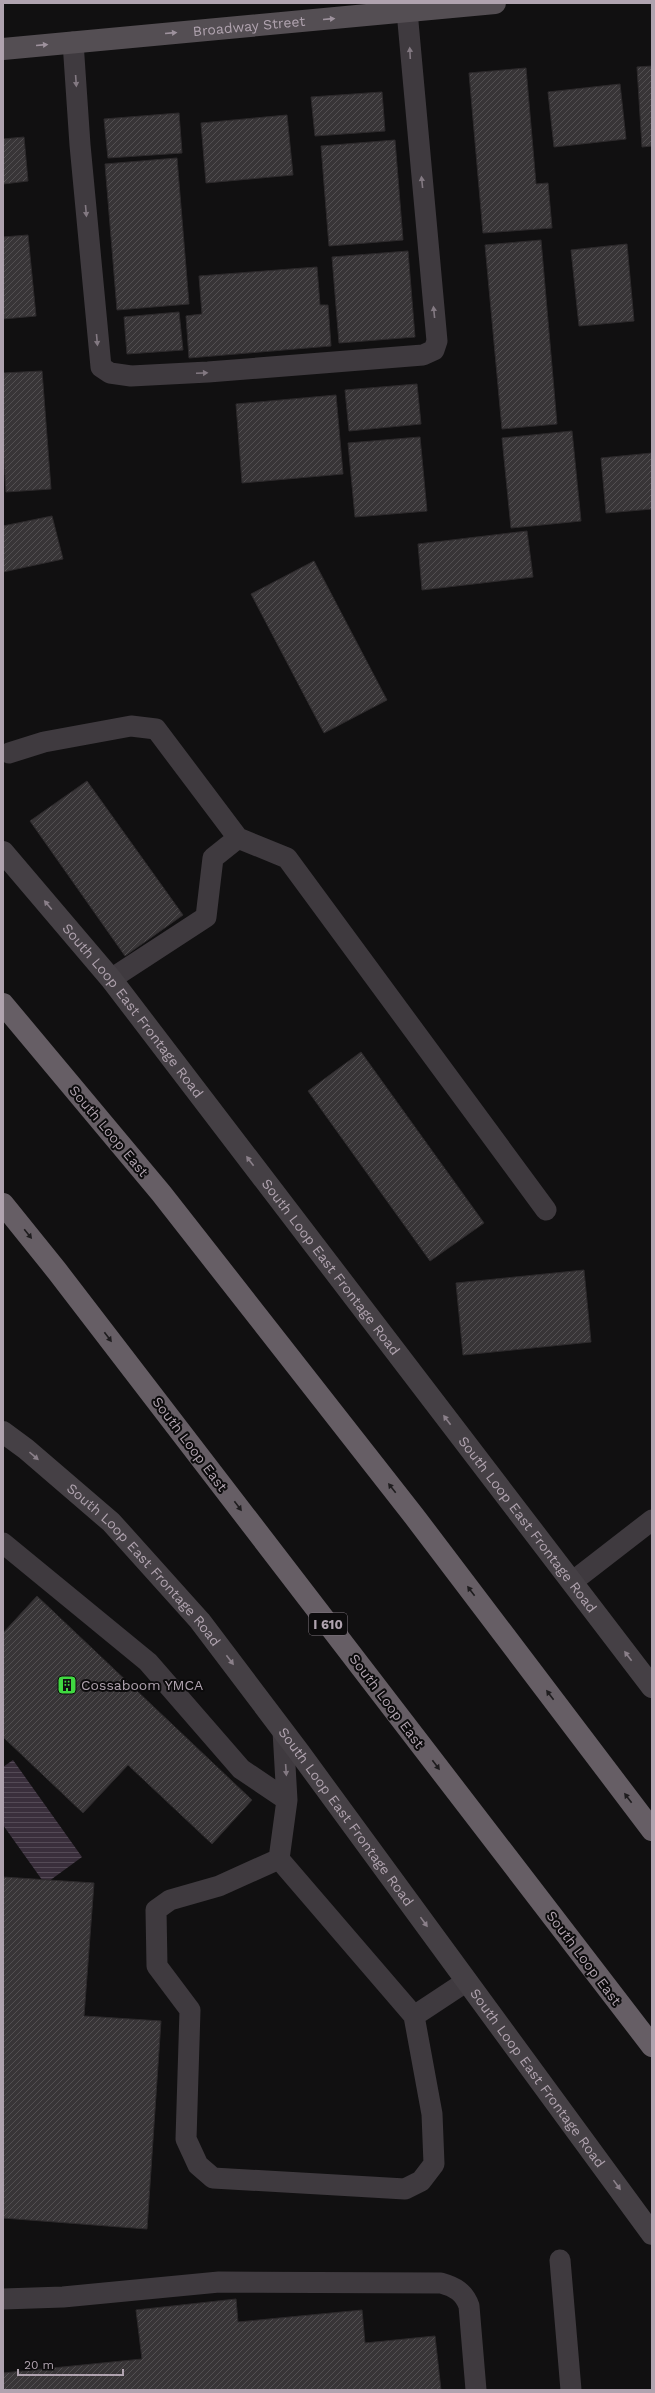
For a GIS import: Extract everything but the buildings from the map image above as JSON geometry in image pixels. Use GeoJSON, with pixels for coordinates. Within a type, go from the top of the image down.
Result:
{"type":"FeatureCollection","features":[{"type":"Feature","properties":{"kind":"highway","name":"South Loop East"},"geometry":{"type":"LineString","coordinates":[[3,1004],[171,1206],[414,1516],[652,1830]]}},
{"type":"Feature","properties":{"kind":"highway","name":"South Loop East"},"geometry":{"type":"LineString","coordinates":[[3,1204],[57,1271],[652,2046]]}},
{"type":"Feature","properties":{"kind":"main road","name":"Broadway Street"},"geometry":{"type":"LineString","coordinates":[[3,49],[495,3]]}},
{"type":"Feature","properties":{"kind":"main road","name":"South Loop East Frontage Road"},"geometry":{"type":"LineString","coordinates":[[3,852],[111,979],[652,1687]]}},
{"type":"Feature","properties":{"kind":"main road","name":"South Loop East Frontage Road"},"geometry":{"type":"LineString","coordinates":[[3,1432],[116,1528],[200,1621],[283,1731],[652,2234]]}},
{"type":"Feature","properties":{"kind":"lane"},"geometry":{"type":"LineString","coordinates":[[73,42],[80,145],[101,367],[110,372],[130,376],[208,372],[423,355],[434,350],[437,341],[407,11]]}},
{"type":"Feature","properties":{"kind":"lane"},"geometry":{"type":"LineString","coordinates":[[9,753],[44,742],[131,726],[156,729],[238,838],[287,858],[546,1210]]}},
{"type":"Feature","properties":{"kind":"lane"},"geometry":{"type":"LineString","coordinates":[[111,979],[206,918],[213,858],[238,838]]}},
{"type":"Feature","properties":{"kind":"lane"},"geometry":{"type":"LineString","coordinates":[[572,1582],[652,1520]]}},
{"type":"Feature","properties":{"kind":"lane"},"geometry":{"type":"LineString","coordinates":[[3,1543],[148,1662],[241,1769],[288,1800]]}},
{"type":"Feature","properties":{"kind":"lane"},"geometry":{"type":"LineString","coordinates":[[279,1859],[219,1886],[170,1900],[156,1910],[157,1966],[190,2010],[186,2139],[198,2165],[213,2178],[406,2189],[421,2181],[434,2164],[432,2114],[414,2016],[279,1859],[288,1800],[283,1731]]}},
{"type":"Feature","properties":{"kind":"lane"},"geometry":{"type":"LineString","coordinates":[[414,2016],[467,1981]]}},
{"type":"Feature","properties":{"kind":"lane"},"geometry":{"type":"LineString","coordinates":[[560,2260],[571,2390]]}},
{"type":"Feature","properties":{"kind":"lane"},"geometry":{"type":"LineString","coordinates":[[3,2299],[63,2297],[219,2282],[441,2283],[458,2290],[465,2295],[469,2306],[476,2390]]}},
{"type":"Feature","properties":{"kind":"shaded area"},"geometry":{"type":"Polygon","coordinates":[[[13,1760],[82,1857],[45,1884],[3,1825],[3,1767],[13,1760]]]}},
{"type":"Feature","properties":{"kind":"place","name":"Cossaboom YMCA"},"geometry":{"type":"Point","coordinates":[67,1685]}}]}
